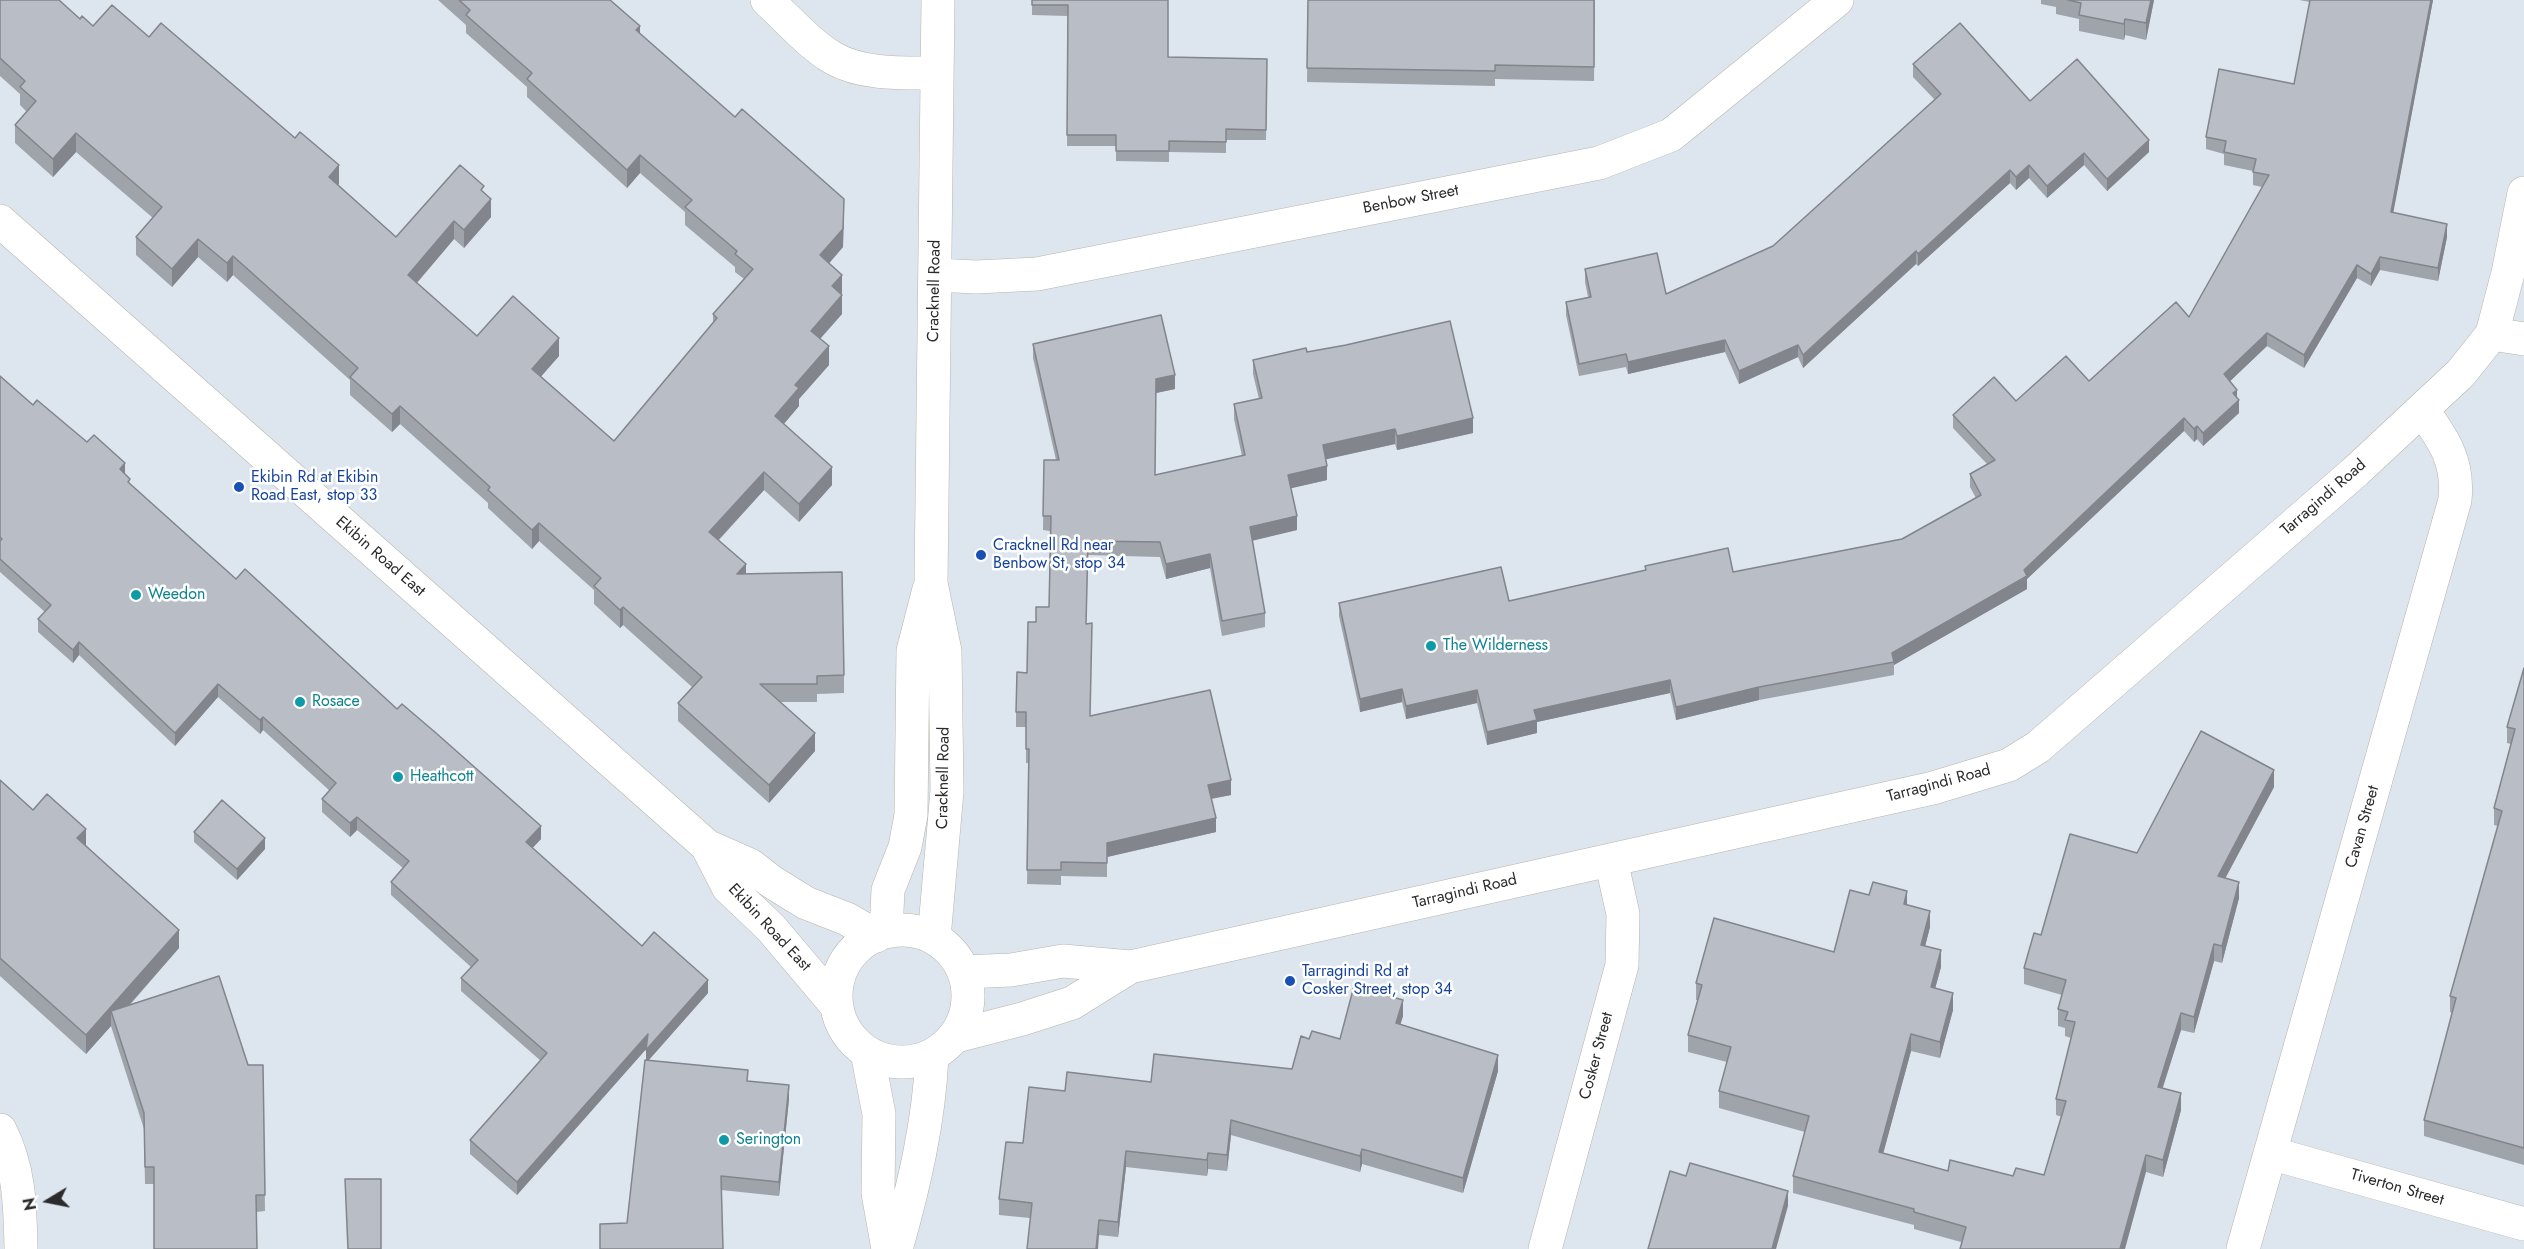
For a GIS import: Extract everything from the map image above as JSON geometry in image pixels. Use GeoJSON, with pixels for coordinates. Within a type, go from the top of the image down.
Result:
{"type":"FeatureCollection","features":[{"type":"Feature","properties":{"kind":"street"},"geometry":{"type":"LineString","coordinates":[[767,0],[818,47],[841,62],[874,71],[937,74]]}},
{"type":"Feature","properties":{"kind":"street","name":"Cracknell Road"},"geometry":{"type":"LineString","coordinates":[[934,938],[946,781],[945,651],[931,583],[938,0]]}},
{"type":"Feature","properties":{"kind":"street","name":"Benbow Street"},"geometry":{"type":"LineString","coordinates":[[936,275],[976,277],[1037,274],[1599,163],[1671,135],[1837,0]]}},
{"type":"Feature","properties":{"kind":"street","name":"Tarragindi Road"},"geometry":{"type":"LineString","coordinates":[[964,972],[1011,970],[1063,961],[1130,967],[1934,788],[2009,765],[2038,747],[2423,411],[2461,373],[2492,334],[2508,273],[2524,193]]}},
{"type":"Feature","properties":{"kind":"street","name":"Ekibin Road East"},"geometry":{"type":"LineString","coordinates":[[0,221],[707,846],[750,864],[772,882],[806,903],[881,934]]}},
{"type":"Feature","properties":{"kind":"street"},"geometry":{"type":"LineString","coordinates":[[2492,334],[2524,339]]}},
{"type":"Feature","properties":{"kind":"street","name":"Cavan Street"},"geometry":{"type":"LineString","coordinates":[[2243,1249],[2455,500],[2456,472],[2453,460],[2446,443],[2423,411]]}},
{"type":"Feature","properties":{"kind":"street","name":"Cracknell Road"},"geometry":{"type":"LineString","coordinates":[[881,934],[888,890],[905,847],[911,814],[914,651],[931,583]]}},
{"type":"Feature","properties":{"kind":"street","name":"Ekibin Road East"},"geometry":{"type":"LineString","coordinates":[[707,846],[728,887],[771,928],[837,1006]]}},
{"type":"Feature","properties":{"kind":"street","name":"Cosker Street"},"geometry":{"type":"LineString","coordinates":[[1545,1249],[1622,965],[1623,914],[1611,860]]}},
{"type":"Feature","properties":{"kind":"street"},"geometry":{"type":"LineString","coordinates":[[896,1249],[910,1199],[944,1046],[966,1016],[969,993],[964,972],[952,952],[934,938],[918,932],[881,934],[858,948],[844,964],[837,984],[837,1006],[842,1024],[852,1040],[867,1052],[887,1061],[910,1062],[944,1046]]}},
{"type":"Feature","properties":{"kind":"street","name":"Tarragindi Road"},"geometry":{"type":"LineString","coordinates":[[944,1046],[1072,1003],[1130,967]]}},
{"type":"Feature","properties":{"kind":"street"},"geometry":{"type":"LineString","coordinates":[[867,1052],[879,1114],[878,1193],[888,1249]]}},
{"type":"Feature","properties":{"kind":"street"},"geometry":{"type":"LineString","coordinates":[[0,1130],[9,1147],[20,1190],[21,1249]]}},
{"type":"Feature","properties":{"kind":"street","name":"Tiverton Street"},"geometry":{"type":"LineString","coordinates":[[2271,1153],[2524,1224]]}},
{"type":"Feature","properties":{"kind":"building"},"geometry":{"type":"Polygon","coordinates":[[[0,0],[59,0],[80,19],[82,16],[93,26],[112,5],[149,37],[161,23],[295,138],[300,132],[339,165],[329,177],[396,237],[460,165],[484,186],[481,190],[491,199],[464,230],[454,221],[408,275],[477,336],[513,296],[559,338],[532,369],[614,441],[717,318],[713,314],[753,269],[735,254],[737,251],[685,207],[692,200],[640,155],[627,170],[527,79],[532,73],[466,15],[470,10],[459,0],[610,0],[640,26],[636,30],[735,117],[742,109],[844,199],[843,229],[820,255],[842,275],[832,286],[842,295],[811,331],[829,346],[795,385],[799,388],[775,416],[832,467],[799,504],[764,472],[709,532],[746,564],[737,574],[842,572],[844,675],[817,676],[817,684],[760,684],[815,733],[769,785],[678,703],[702,677],[623,607],[620,610],[594,586],[601,578],[539,523],[532,530],[488,490],[490,487],[400,406],[392,414],[350,377],[358,368],[233,256],[227,263],[198,239],[172,269],[136,237],[162,207],[76,133],[53,159],[15,125],[36,101],[20,87],[25,81],[0,58],[0,0]]]}},
{"type":"Feature","properties":{"kind":"building"},"geometry":{"type":"Polygon","coordinates":[[[1032,0],[1168,0],[1168,57],[1267,59],[1266,130],[1226,129],[1226,142],[1169,141],[1169,151],[1116,151],[1116,135],[1067,135],[1068,5],[1032,5],[1032,0]]]}},
{"type":"Feature","properties":{"kind":"building"},"geometry":{"type":"Polygon","coordinates":[[[1308,0],[1594,0],[1594,67],[1495,65],[1495,71],[1307,68],[1308,0]]]}},
{"type":"Feature","properties":{"kind":"building"},"geometry":{"type":"Polygon","coordinates":[[[2068,0],[2151,0],[2146,23],[2125,19],[2124,24],[2079,15],[2081,3],[2068,0]]]}},
{"type":"Feature","properties":{"kind":"building"},"geometry":{"type":"Polygon","coordinates":[[[2310,0],[2431,0],[2391,212],[2447,224],[2438,268],[2380,257],[2371,274],[2357,265],[2304,355],[2267,333],[2224,374],[2237,390],[2233,393],[2239,400],[2203,433],[2197,426],[2194,429],[2184,418],[2024,570],[2027,576],[1892,653],[1894,662],[1759,687],[1676,707],[1670,680],[1534,710],[1537,720],[1487,732],[1477,690],[1406,706],[1402,689],[1360,699],[1339,603],[1501,567],[1509,601],[1646,570],[1645,566],[1728,548],[1733,572],[1902,539],[1981,495],[1970,474],[1995,460],[1953,415],[1994,377],[2016,401],[2066,356],[2089,381],[2176,302],[2189,317],[2269,175],[2253,172],[2256,159],[2224,152],[2226,141],[2206,137],[2219,69],[2294,84],[2310,0]]]}},
{"type":"Feature","properties":{"kind":"building"},"geometry":{"type":"Polygon","coordinates":[[[1960,23],[2030,101],[2077,59],[2149,140],[2107,179],[2084,153],[2047,186],[2029,165],[2016,177],[2010,170],[1918,254],[1916,251],[1803,355],[1798,345],[1739,371],[1725,340],[1628,362],[1626,354],[1579,364],[1566,302],[1591,297],[1585,269],[1657,253],[1666,294],[1773,246],[1941,94],[1913,64],[1960,23]]]}},
{"type":"Feature","properties":{"kind":"building"},"geometry":{"type":"Polygon","coordinates":[[[1161,315],[1175,375],[1156,379],[1155,475],[1245,455],[1234,404],[1262,398],[1253,360],[1306,348],[1307,352],[1346,345],[1450,321],[1473,418],[1397,436],[1395,429],[1323,445],[1327,466],[1288,475],[1297,516],[1250,527],[1265,613],[1222,621],[1210,554],[1166,564],[1160,542],[1088,541],[1086,624],[1092,623],[1090,716],[1210,690],[1231,780],[1208,785],[1216,818],[1107,843],[1107,863],[1061,862],[1061,870],[1027,870],[1029,749],[1026,749],[1026,712],[1016,712],[1017,672],[1027,673],[1028,622],[1036,622],[1036,607],[1049,607],[1051,516],[1043,516],[1044,460],[1059,460],[1033,344],[1161,315]]]}},
{"type":"Feature","properties":{"kind":"building"},"geometry":{"type":"Polygon","coordinates":[[[0,376],[33,405],[37,400],[87,442],[94,435],[125,463],[120,469],[130,479],[128,482],[236,579],[245,569],[397,709],[402,704],[541,826],[526,842],[642,946],[654,932],[708,980],[646,1050],[648,1034],[517,1182],[470,1140],[547,1053],[461,978],[478,960],[391,882],[409,861],[357,817],[350,823],[322,799],[336,783],[263,717],[260,720],[218,684],[175,733],[79,642],[73,650],[38,619],[51,605],[0,559],[2,539],[0,537],[0,376]]]}},
{"type":"Feature","properties":{"kind":"building"},"geometry":{"type":"Polygon","coordinates":[[[2524,668],[2524,1148],[2424,1120],[2456,998],[2450,996],[2502,811],[2494,808],[2515,729],[2507,727],[2524,668]]]}},
{"type":"Feature","properties":{"kind":"building"},"geometry":{"type":"Polygon","coordinates":[[[2201,731],[2274,770],[2218,876],[2239,882],[2222,946],[2214,944],[2194,1017],[2181,1013],[2158,1087],[2181,1093],[2163,1160],[2146,1155],[2120,1249],[1960,1249],[1966,1227],[1914,1212],[1914,1209],[1793,1176],[1809,1116],[1719,1091],[1731,1047],[1688,1035],[1702,985],[1696,983],[1714,918],[1834,952],[1850,890],[1869,895],[1873,882],[1907,891],[1904,904],[1930,911],[1921,945],[1941,950],[1931,987],[1953,993],[1940,1042],[1911,1034],[1879,1152],[1948,1171],[1950,1160],[2013,1176],[2016,1168],[2044,1175],[2066,1101],[2056,1099],[2075,1022],[2065,1020],[2068,1012],[2058,1009],[2066,980],[2024,968],[2034,933],[2041,935],[2070,834],[2137,853],[2201,731]]]}},
{"type":"Feature","properties":{"kind":"building"},"geometry":{"type":"Polygon","coordinates":[[[0,780],[33,810],[47,794],[86,829],[77,838],[179,930],[86,1035],[0,958],[0,780]]]}},
{"type":"Feature","properties":{"kind":"building"},"geometry":{"type":"Polygon","coordinates":[[[222,800],[265,838],[237,869],[194,832],[222,800]]]}},
{"type":"Feature","properties":{"kind":"building"},"geometry":{"type":"Polygon","coordinates":[[[219,976],[248,1065],[263,1065],[265,1195],[256,1195],[257,1249],[154,1249],[154,1167],[145,1167],[144,1113],[111,1011],[219,976]]]}},
{"type":"Feature","properties":{"kind":"building"},"geometry":{"type":"Polygon","coordinates":[[[1354,986],[1403,1000],[1396,1023],[1498,1055],[1463,1178],[1362,1149],[1360,1156],[1231,1120],[1227,1155],[1208,1153],[1207,1160],[1126,1151],[1118,1222],[1099,1220],[1096,1249],[1027,1249],[1032,1203],[999,1199],[1006,1142],[1023,1143],[1029,1087],[1065,1091],[1067,1072],[1151,1082],[1154,1054],[1292,1069],[1301,1036],[1309,1039],[1312,1031],[1340,1039],[1354,986]]]}},
{"type":"Feature","properties":{"kind":"building","name":"Serington"},"geometry":{"type":"Polygon","coordinates":[[[645,1060],[748,1070],[747,1081],[789,1085],[779,1182],[721,1176],[723,1249],[600,1249],[600,1224],[627,1223],[645,1060]]]}},
{"type":"Feature","properties":{"kind":"building"},"geometry":{"type":"Polygon","coordinates":[[[1690,1163],[1788,1191],[1772,1249],[1648,1249],[1670,1171],[1686,1176],[1690,1163]]]}},
{"type":"Feature","properties":{"kind":"building"},"geometry":{"type":"Polygon","coordinates":[[[345,1179],[381,1179],[381,1249],[348,1249],[345,1179]]]}},
{"type":"Feature","properties":{"kind":"place","name":"Ekibin Rd at Ekibin Road East, stop 33"},"geometry":{"type":"Point","coordinates":[239,487]}},
{"type":"Feature","properties":{"kind":"place","name":"Cracknell Rd near Benbow St, stop 34"},"geometry":{"type":"Point","coordinates":[981,555]}},
{"type":"Feature","properties":{"kind":"place","name":"Weedon"},"geometry":{"type":"Point","coordinates":[136,595]}},
{"type":"Feature","properties":{"kind":"place","name":"The Wilderness"},"geometry":{"type":"Point","coordinates":[1431,646]}},
{"type":"Feature","properties":{"kind":"place","name":"Rosace"},"geometry":{"type":"Point","coordinates":[300,702]}},
{"type":"Feature","properties":{"kind":"place","name":"Heathcott"},"geometry":{"type":"Point","coordinates":[398,777]}},
{"type":"Feature","properties":{"kind":"place","name":"Tarragindi Rd at Cosker Street, stop 34"},"geometry":{"type":"Point","coordinates":[1290,981]}},
{"type":"Feature","properties":{"kind":"place","name":"Serington"},"geometry":{"type":"Point","coordinates":[724,1140]}}]}
